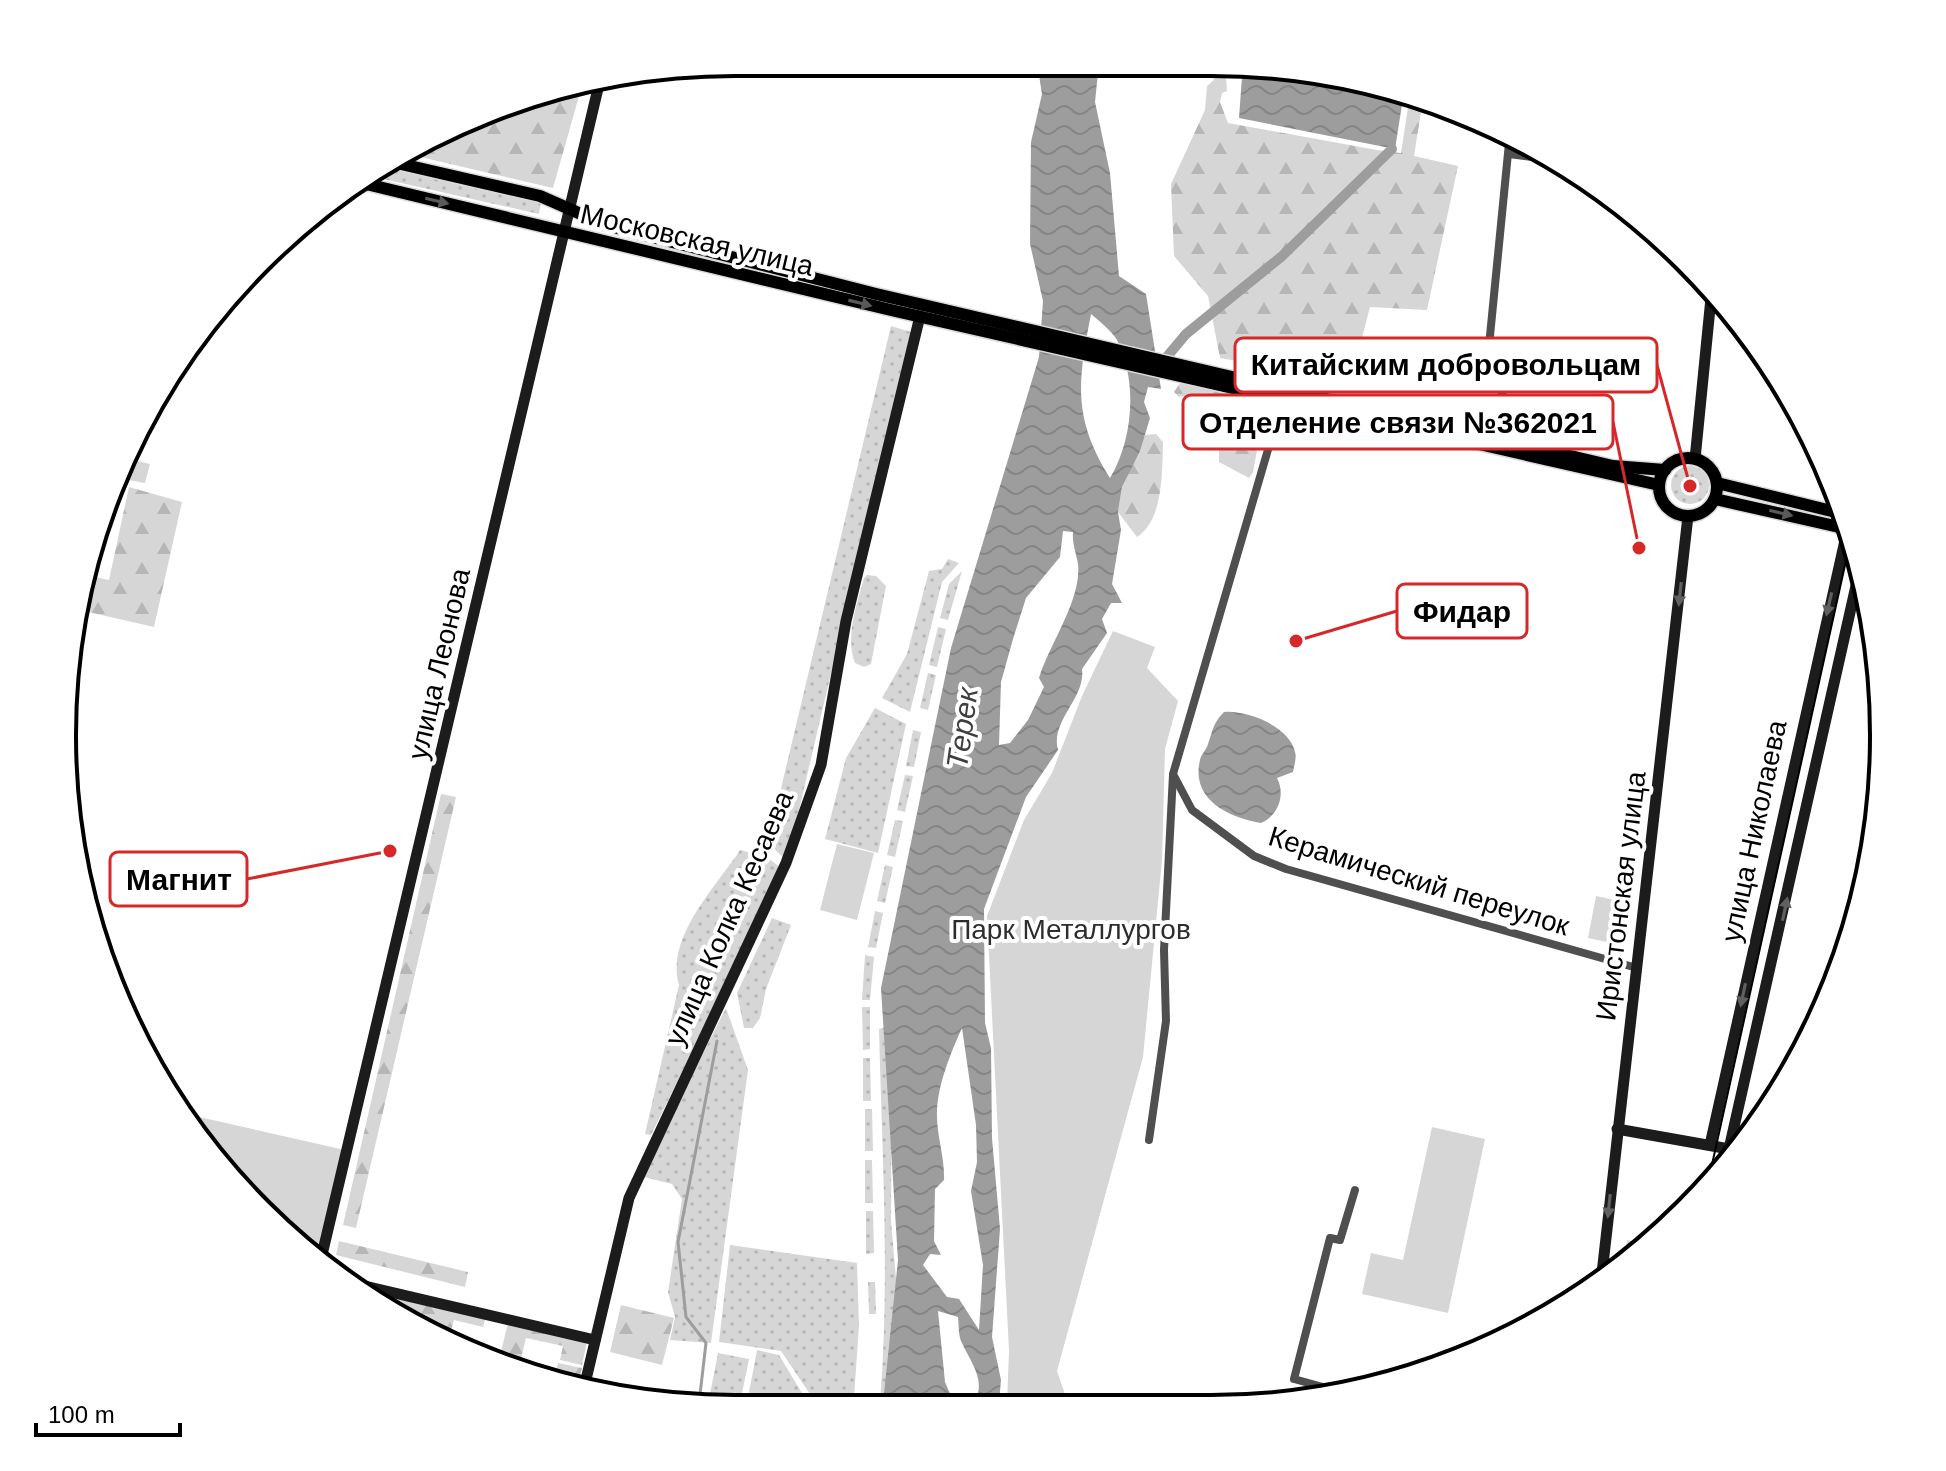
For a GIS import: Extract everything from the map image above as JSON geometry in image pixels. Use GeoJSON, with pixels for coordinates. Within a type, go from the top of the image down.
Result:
{"type":"FeatureCollection","features":[{"type":"Feature","properties":{"kind":"main road","name":"Московская улица"},"geometry":{"type":"LineString","coordinates":[[405,165],[540,196],[606,225],[1024,334]]}},
{"type":"Feature","properties":{"kind":"main road","name":"Московская улица"},"geometry":{"type":"LineString","coordinates":[[372,185],[920,316],[1024,334]]}},
{"type":"Feature","properties":{"kind":"main road"},"geometry":{"type":"LineString","coordinates":[[1024,334],[1613,466],[1665,470]]}},
{"type":"Feature","properties":{"kind":"main road"},"geometry":{"type":"LineString","coordinates":[[1211,378],[1278,399],[1659,485]]}},
{"type":"Feature","properties":{"kind":"main road"},"geometry":{"type":"LineString","coordinates":[[1695,459],[1710,468],[1717,483],[1715,499],[1704,511],[1688,516],[1679,515],[1664,503],[1659,485],[1665,470],[1673,463],[1695,459]]}},
{"type":"Feature","properties":{"kind":"main road"},"geometry":{"type":"LineString","coordinates":[[1717,483],[1830,511]]}},
{"type":"Feature","properties":{"kind":"main road"},"geometry":{"type":"LineString","coordinates":[[1715,499],[1835,525]]}},
{"type":"Feature","properties":{"kind":"street","name":"улица Леонова"},"geometry":{"type":"LineString","coordinates":[[323,1250],[598,91]]}},
{"type":"Feature","properties":{"kind":"street"},"geometry":{"type":"LineString","coordinates":[[1497,439],[1505,401],[1488,356],[1509,148]]}},
{"type":"Feature","properties":{"kind":"street"},"geometry":{"type":"LineString","coordinates":[[1509,154],[1525,156]]}},
{"type":"Feature","properties":{"kind":"street"},"geometry":{"type":"LineString","coordinates":[[1695,459],[1710,306]]}},
{"type":"Feature","properties":{"kind":"street","name":"улица Колка Кесаева"},"geometry":{"type":"LineString","coordinates":[[586,1378],[629,1198],[786,863],[821,765],[852,591],[920,316]]}},
{"type":"Feature","properties":{"kind":"street"},"geometry":{"type":"LineString","coordinates":[[1149,1140],[1166,1021],[1164,950],[1173,774],[1277,419],[1278,399]]}},
{"type":"Feature","properties":{"kind":"street","name":"Иристонская улица"},"geometry":{"type":"LineString","coordinates":[[1603,1266],[1688,516]]}},
{"type":"Feature","properties":{"kind":"street","name":"улица Николаева"},"geometry":{"type":"LineString","coordinates":[[1710,1145],[1843,550]]}},
{"type":"Feature","properties":{"kind":"street","name":"улица Николаева"},"geometry":{"type":"LineString","coordinates":[[1737,1133],[1854,594]]}},
{"type":"Feature","properties":{"kind":"street","name":"Керамический переулок"},"geometry":{"type":"LineString","coordinates":[[1173,774],[1192,810],[1254,856],[1286,869],[1637,968]]}},
{"type":"Feature","properties":{"kind":"street"},"geometry":{"type":"LineString","coordinates":[[1617,1129],[1725,1148]]}},
{"type":"Feature","properties":{"kind":"street"},"geometry":{"type":"LineString","coordinates":[[1318,1386],[1294,1379],[1330,1238],[1340,1240],[1355,1190]]}},
{"type":"Feature","properties":{"kind":"street"},"geometry":{"type":"LineString","coordinates":[[377,1289],[595,1340]]}},
{"type":"Feature","properties":{"kind":"green space"},"geometry":{"type":"Polygon","coordinates":[[[1213,76],[1226,76],[1227,91],[1222,93],[1220,102],[1228,123],[1377,150],[1401,153],[1408,107],[1421,111],[1414,156],[1458,166],[1427,310],[1370,307],[1351,381],[1220,358],[1208,296],[1174,256],[1171,184],[1205,110],[1207,86],[1214,80],[1213,76]]]}},
{"type":"Feature","properties":{"kind":"green space"},"geometry":{"type":"Polygon","coordinates":[[[579,95],[553,188],[420,157],[483,126],[579,95]]]}},
{"type":"Feature","properties":{"kind":"green space"},"geometry":{"type":"Polygon","coordinates":[[[397,169],[541,202],[539,214],[382,179],[397,169]]]}},
{"type":"Feature","properties":{"kind":"green space"},"geometry":{"type":"Polygon","coordinates":[[[891,326],[911,332],[787,861],[768,843],[891,326]]]}},
{"type":"Feature","properties":{"kind":"green space"},"geometry":{"type":"Polygon","coordinates":[[[1180,383],[1235,398],[1263,418],[1253,472],[1249,478],[1219,462],[1219,443],[1204,415],[1208,403],[1190,395],[1179,397],[1174,392],[1180,383]]]}},
{"type":"Feature","properties":{"kind":"green space"},"geometry":{"type":"Polygon","coordinates":[[[1156,434],[1163,442],[1160,494],[1152,519],[1137,537],[1118,512],[1122,487],[1145,435],[1156,434]]]}},
{"type":"Feature","properties":{"kind":"green space"},"geometry":{"type":"Polygon","coordinates":[[[136,461],[150,464],[145,483],[127,480],[136,461]]]}},
{"type":"Feature","properties":{"kind":"green space"},"geometry":{"type":"Polygon","coordinates":[[[1690,466],[1704,471],[1709,485],[1704,499],[1690,504],[1676,499],[1671,485],[1676,471],[1690,466]]]}},
{"type":"Feature","properties":{"kind":"green space"},"geometry":{"type":"Polygon","coordinates":[[[129,487],[182,502],[154,627],[88,612],[95,577],[109,580],[129,487]]]}},
{"type":"Feature","properties":{"kind":"green space"},"geometry":{"type":"Polygon","coordinates":[[[948,559],[959,563],[942,582],[910,712],[882,698],[907,654],[929,571],[942,569],[948,559]]]}},
{"type":"Feature","properties":{"kind":"green space"},"geometry":{"type":"Polygon","coordinates":[[[962,571],[948,620],[940,618],[949,584],[962,571]]]}},
{"type":"Feature","properties":{"kind":"green space"},"geometry":{"type":"Polygon","coordinates":[[[867,575],[876,576],[886,586],[871,664],[864,667],[855,663],[851,642],[855,609],[867,575]]]}},
{"type":"Feature","properties":{"kind":"green space"},"geometry":{"type":"Polygon","coordinates":[[[938,627],[946,629],[937,667],[929,665],[938,627]]]}},
{"type":"Feature","properties":{"kind":"green space","name":"Парк Металлургов"},"geometry":{"type":"Polygon","coordinates":[[[1113,631],[1155,647],[1147,668],[1178,701],[1165,749],[1162,860],[1143,1057],[1057,1371],[1065,1395],[1007,1395],[1009,1351],[987,916],[1024,820],[1052,773],[1082,696],[1113,631]]]}},
{"type":"Feature","properties":{"kind":"green space"},"geometry":{"type":"Polygon","coordinates":[[[928,673],[936,675],[928,710],[920,708],[928,673]]]}},
{"type":"Feature","properties":{"kind":"green space"},"geometry":{"type":"Polygon","coordinates":[[[875,708],[906,724],[878,853],[825,839],[846,758],[875,708]]]}},
{"type":"Feature","properties":{"kind":"green space"},"geometry":{"type":"Polygon","coordinates":[[[913,730],[921,732],[914,767],[906,766],[913,730]]]}},
{"type":"Feature","properties":{"kind":"green space"},"geometry":{"type":"Polygon","coordinates":[[[905,775],[913,776],[905,812],[897,810],[905,775]]]}},
{"type":"Feature","properties":{"kind":"green space"},"geometry":{"type":"Polygon","coordinates":[[[441,794],[456,797],[356,1228],[343,1225],[441,794]]]}},
{"type":"Feature","properties":{"kind":"green space"},"geometry":{"type":"Polygon","coordinates":[[[895,820],[903,821],[895,857],[887,855],[895,820]]]}},
{"type":"Feature","properties":{"kind":"green space"},"geometry":{"type":"Polygon","coordinates":[[[837,844],[874,853],[857,920],[820,910],[837,844]]]}},
{"type":"Feature","properties":{"kind":"green space"},"geometry":{"type":"Polygon","coordinates":[[[740,850],[767,857],[782,869],[651,1135],[645,1134],[679,985],[679,949],[695,914],[740,850]]]}},
{"type":"Feature","properties":{"kind":"green space"},"geometry":{"type":"Polygon","coordinates":[[[885,865],[893,867],[885,903],[877,901],[885,865]]]}},
{"type":"Feature","properties":{"kind":"green space"},"geometry":{"type":"Polygon","coordinates":[[[1596,896],[1619,901],[1611,943],[1588,938],[1596,896]]]}},
{"type":"Feature","properties":{"kind":"green space"},"geometry":{"type":"Polygon","coordinates":[[[875,911],[883,913],[876,948],[868,947],[875,911]]]}},
{"type":"Feature","properties":{"kind":"green space"},"geometry":{"type":"Polygon","coordinates":[[[772,918],[791,925],[766,989],[760,1018],[753,1028],[744,1028],[737,993],[772,918]]]}},
{"type":"Feature","properties":{"kind":"green space"},"geometry":{"type":"Polygon","coordinates":[[[865,955],[874,957],[870,1000],[862,1000],[865,955]]]}},
{"type":"Feature","properties":{"kind":"green space"},"geometry":{"type":"Polygon","coordinates":[[[862,1007],[870,1007],[870,1049],[863,1050],[862,1007]]]}},
{"type":"Feature","properties":{"kind":"green space"},"geometry":{"type":"Polygon","coordinates":[[[726,1008],[748,1070],[711,1343],[670,1340],[675,1317],[668,1292],[682,1199],[672,1184],[640,1176],[726,1008]]]}},
{"type":"Feature","properties":{"kind":"green space"},"geometry":{"type":"Polygon","coordinates":[[[887,1027],[892,1035],[891,1221],[897,1290],[890,1395],[881,1395],[885,1263],[879,1029],[887,1027]]]}},
{"type":"Feature","properties":{"kind":"green space"},"geometry":{"type":"Polygon","coordinates":[[[863,1058],[870,1058],[871,1101],[863,1101],[863,1058]]]}},
{"type":"Feature","properties":{"kind":"green space"},"geometry":{"type":"Polygon","coordinates":[[[865,1109],[872,1109],[873,1151],[865,1151],[865,1109]]]}},
{"type":"Feature","properties":{"kind":"green space"},"geometry":{"type":"Polygon","coordinates":[[[197,1117],[345,1150],[320,1247],[269,1202],[197,1117]]]}},
{"type":"Feature","properties":{"kind":"green space"},"geometry":{"type":"Polygon","coordinates":[[[1432,1127],[1485,1139],[1448,1313],[1362,1294],[1371,1253],[1403,1260],[1432,1127]]]}},
{"type":"Feature","properties":{"kind":"green space"},"geometry":{"type":"Polygon","coordinates":[[[865,1160],[872,1160],[873,1203],[865,1203],[865,1160]]]}},
{"type":"Feature","properties":{"kind":"green space"},"geometry":{"type":"Polygon","coordinates":[[[866,1211],[873,1211],[874,1253],[866,1254],[866,1211]]]}},
{"type":"Feature","properties":{"kind":"green space"},"geometry":{"type":"Polygon","coordinates":[[[339,1241],[468,1272],[465,1287],[336,1255],[339,1241]]]}},
{"type":"Feature","properties":{"kind":"green space"},"geometry":{"type":"Polygon","coordinates":[[[730,1245],[857,1263],[859,1326],[854,1395],[811,1395],[781,1351],[719,1342],[730,1245]]]}},
{"type":"Feature","properties":{"kind":"green space"},"geometry":{"type":"Polygon","coordinates":[[[868,1282],[875,1282],[876,1314],[869,1314],[868,1282]]]}},
{"type":"Feature","properties":{"kind":"green space"},"geometry":{"type":"Polygon","coordinates":[[[382,1292],[486,1316],[483,1327],[454,1320],[451,1330],[382,1292]]]}},
{"type":"Feature","properties":{"kind":"green space"},"geometry":{"type":"Polygon","coordinates":[[[621,1305],[674,1318],[662,1365],[610,1352],[621,1305]]]}},
{"type":"Feature","properties":{"kind":"green space"},"geometry":{"type":"Polygon","coordinates":[[[508,1323],[587,1341],[582,1365],[560,1360],[563,1346],[526,1338],[521,1359],[501,1352],[508,1323]]]}},
{"type":"Feature","properties":{"kind":"green space"},"geometry":{"type":"Polygon","coordinates":[[[757,1350],[779,1355],[803,1395],[749,1395],[757,1350]]]}},
{"type":"Feature","properties":{"kind":"green space"},"geometry":{"type":"Polygon","coordinates":[[[718,1353],[749,1359],[742,1395],[710,1394],[718,1353]]]}},
{"type":"Feature","properties":{"kind":"green space"},"geometry":{"type":"Polygon","coordinates":[[[558,1363],[582,1368],[580,1376],[556,1370],[558,1363]]]}},
{"type":"Feature","properties":{"kind":"water","name":"Терек"},"geometry":{"type":"Polygon","coordinates":[[[1039,76],[1098,76],[1095,102],[1110,173],[1119,276],[1146,294],[1161,389],[1148,387],[1144,402],[1150,418],[1140,451],[1122,487],[1118,512],[1121,530],[1112,584],[1122,603],[1111,603],[1102,619],[1107,633],[1082,669],[1079,690],[1059,729],[1058,750],[1026,797],[984,909],[985,1023],[991,1048],[992,1138],[1000,1229],[992,1337],[1001,1380],[1000,1395],[978,1395],[978,1380],[959,1334],[958,1317],[938,1311],[945,1382],[951,1395],[884,1395],[898,1260],[881,988],[951,648],[1039,357],[1043,301],[1030,244],[1031,142],[1042,94],[1039,76]],[[1091,314],[1083,359],[1081,398],[1089,436],[1110,478],[1124,446],[1130,392],[1124,356],[1109,330],[1091,314]],[[1063,531],[1060,557],[1026,598],[1013,639],[1001,682],[999,745],[1010,743],[1028,720],[1044,687],[1039,678],[1075,592],[1078,564],[1073,532],[1063,531]],[[962,1028],[942,1079],[937,1111],[944,1180],[935,1189],[934,1241],[941,1255],[930,1254],[923,1265],[947,1297],[959,1299],[979,1330],[983,1265],[971,1191],[977,1162],[976,1125],[962,1028]]]}},
{"type":"Feature","properties":{"kind":"water"},"geometry":{"type":"Polygon","coordinates":[[[1242,77],[1339,89],[1402,105],[1395,149],[1239,118],[1242,77]]]}},
{"type":"Feature","properties":{"kind":"water"},"geometry":{"type":"Polygon","coordinates":[[[1224,712],[1245,714],[1267,722],[1285,735],[1295,752],[1293,772],[1277,778],[1281,791],[1279,804],[1272,815],[1261,823],[1237,817],[1215,805],[1201,786],[1198,774],[1201,758],[1215,723],[1224,712]]]}},
{"type":"Feature","properties":{"kind":"waterway"},"geometry":{"type":"LineString","coordinates":[[1160,365],[1186,334],[1281,257],[1392,149]]}},
{"type":"Feature","properties":{"kind":"waterway"},"geometry":{"type":"LineString","coordinates":[[700,1394],[706,1343],[686,1317],[678,1242],[717,1041]]}},
{"type":"Feature","properties":{"kind":"tram line"},"geometry":{"type":"LineString","coordinates":[[1712,1162],[1846,559]]}},
{"type":"Feature","properties":{"kind":"place","name":"Китайским добровольцам"},"geometry":{"type":"Point","coordinates":[1690,486]}},
{"type":"Feature","properties":{"kind":"place","name":"Отделение связи №362021"},"geometry":{"type":"Point","coordinates":[1639,548]}},
{"type":"Feature","properties":{"kind":"place","name":"Фидар"},"geometry":{"type":"Point","coordinates":[1296,641]}},
{"type":"Feature","properties":{"kind":"place","name":"Магнит"},"geometry":{"type":"Point","coordinates":[390,851]}}]}
